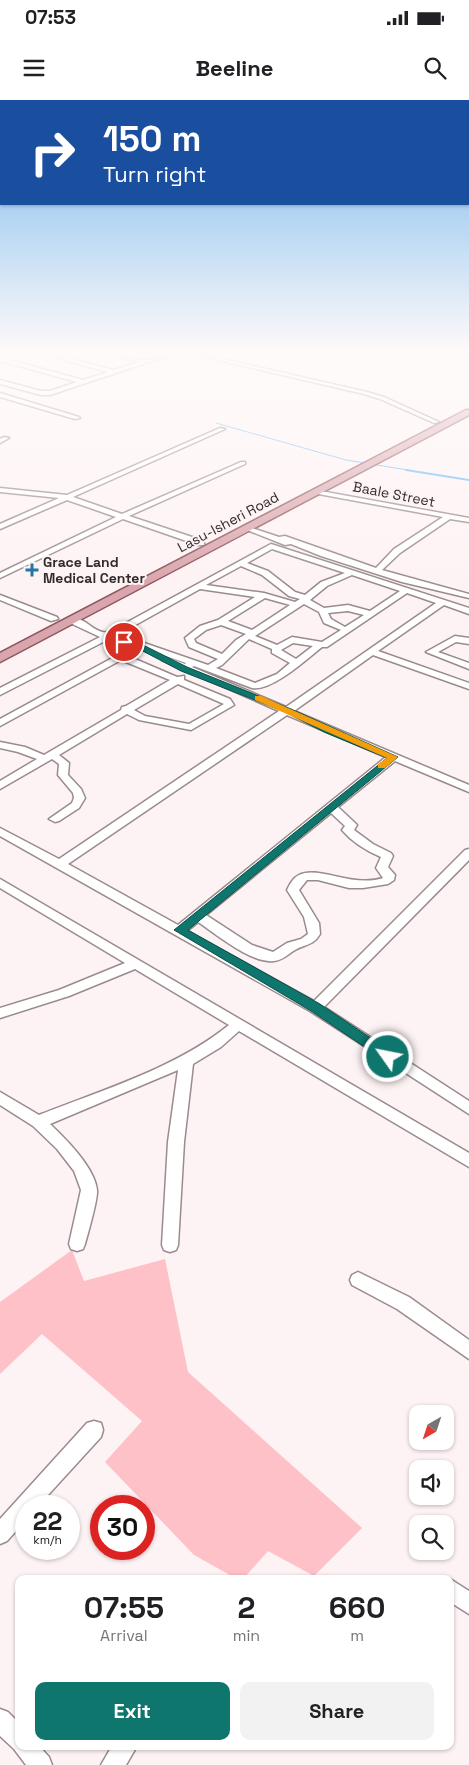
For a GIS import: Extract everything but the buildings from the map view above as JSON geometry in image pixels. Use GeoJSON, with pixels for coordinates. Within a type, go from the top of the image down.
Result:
{"type":"FeatureCollection","features":[{"type":"Feature","properties":{"kind":"main road","name":"Lasu-Isheri Road"},"geometry":{"type":"LineString","coordinates":[[0,658],[315,492],[421,431]]}},
{"type":"Feature","properties":{"kind":"main road","name":"Lasu-Isheri Road"},"geometry":{"type":"LineString","coordinates":[[0,648],[201,543],[430,431]]}},
{"type":"Feature","properties":{"kind":"street"},"geometry":{"type":"LineString","coordinates":[[0,527],[66,497],[187,447],[219,431]]}},
{"type":"Feature","properties":{"kind":"street"},"geometry":{"type":"LineString","coordinates":[[0,576],[121,517],[242,463]]}},
{"type":"Feature","properties":{"kind":"street"},"geometry":{"type":"LineString","coordinates":[[0,490],[66,497],[201,543]]}},
{"type":"Feature","properties":{"kind":"street","name":"Baale Street"},"geometry":{"type":"LineString","coordinates":[[315,492],[469,520]]}},
{"type":"Feature","properties":{"kind":"street"},"geometry":{"type":"LineString","coordinates":[[378,570],[397,551],[448,517]]}},
{"type":"Feature","properties":{"kind":"street"},"geometry":{"type":"LineString","coordinates":[[247,528],[378,570],[466,592]]}},
{"type":"Feature","properties":{"kind":"street"},"geometry":{"type":"LineString","coordinates":[[247,528],[404,580],[466,592]]}},
{"type":"Feature","properties":{"kind":"street"},"geometry":{"type":"LineString","coordinates":[[0,692],[108,638],[126,626],[271,546],[348,575]]}},
{"type":"Feature","properties":{"kind":"street"},"geometry":{"type":"LineString","coordinates":[[240,564],[265,573],[304,602],[323,611],[348,608],[372,614]]}},
{"type":"Feature","properties":{"kind":"street"},"geometry":{"type":"LineString","coordinates":[[304,565],[348,575],[469,611]]}},
{"type":"Feature","properties":{"kind":"street"},"geometry":{"type":"LineString","coordinates":[[208,668],[224,658],[239,642],[304,602],[324,584],[348,575]]}},
{"type":"Feature","properties":{"kind":"street"},"geometry":{"type":"LineString","coordinates":[[198,586],[221,592],[238,591],[262,596],[270,595],[304,602],[322,603],[338,609]]}},
{"type":"Feature","properties":{"kind":"street"},"geometry":{"type":"LineString","coordinates":[[71,620],[108,638],[140,646],[189,668],[208,668],[255,686],[280,676],[320,646],[328,644],[404,591]]}},
{"type":"Feature","properties":{"kind":"street"},"geometry":{"type":"LineString","coordinates":[[224,658],[192,645],[189,638],[203,628],[221,622],[262,596]]}},
{"type":"Feature","properties":{"kind":"street"},"geometry":{"type":"LineString","coordinates":[[0,597],[54,619]]}},
{"type":"Feature","properties":{"kind":"street"},"geometry":{"type":"LineString","coordinates":[[60,864],[288,710],[443,602]]}},
{"type":"Feature","properties":{"kind":"street"},"geometry":{"type":"LineString","coordinates":[[323,611],[327,622],[341,627]]}},
{"type":"Feature","properties":{"kind":"street"},"geometry":{"type":"LineString","coordinates":[[221,622],[278,648]]}},
{"type":"Feature","properties":{"kind":"street"},"geometry":{"type":"LineString","coordinates":[[126,626],[116,636],[288,710],[327,730],[469,789]]}},
{"type":"Feature","properties":{"kind":"street"},"geometry":{"type":"LineString","coordinates":[[469,640],[455,639],[431,652],[469,666]]}},
{"type":"Feature","properties":{"kind":"street"},"geometry":{"type":"LineString","coordinates":[[296,663],[275,651],[292,640],[320,646]]}},
{"type":"Feature","properties":{"kind":"street"},"geometry":{"type":"LineString","coordinates":[[0,723],[140,646]]}},
{"type":"Feature","properties":{"kind":"street"},"geometry":{"type":"LineString","coordinates":[[372,652],[469,686]]}},
{"type":"Feature","properties":{"kind":"street"},"geometry":{"type":"LineString","coordinates":[[120,656],[227,701],[229,704],[191,727],[142,718],[125,709]]}},
{"type":"Feature","properties":{"kind":"street"},"geometry":{"type":"LineString","coordinates":[[0,786],[125,709],[176,681],[189,668]]}},
{"type":"Feature","properties":{"kind":"street"},"geometry":{"type":"LineString","coordinates":[[0,745],[21,749],[64,763],[63,776],[80,798],[78,804],[55,819]]}},
{"type":"Feature","properties":{"kind":"street"},"geometry":{"type":"LineString","coordinates":[[180,930],[393,757]]}},
{"type":"Feature","properties":{"kind":"street"},"geometry":{"type":"LineString","coordinates":[[198,916],[255,951],[267,956],[276,956],[294,945],[308,941],[314,934],[314,925],[299,904],[294,890],[300,879],[309,876],[326,877],[349,884],[380,883],[388,880],[388,875],[382,868],[387,856],[368,847],[350,832],[348,830],[351,824],[349,821],[331,807]]}},
{"type":"Feature","properties":{"kind":"street"},"geometry":{"type":"LineString","coordinates":[[0,831],[180,930],[315,1008],[469,1108]]}},
{"type":"Feature","properties":{"kind":"street"},"geometry":{"type":"LineString","coordinates":[[315,1008],[469,853]]}},
{"type":"Feature","properties":{"kind":"street"},"geometry":{"type":"LineString","coordinates":[[0,883],[469,1161]]}},
{"type":"Feature","properties":{"kind":"street"},"geometry":{"type":"LineString","coordinates":[[0,1013],[64,993],[135,964]]}},
{"type":"Feature","properties":{"kind":"street"},"geometry":{"type":"LineString","coordinates":[[38,1122],[186,1061],[216,1043],[238,1025]]}},
{"type":"Feature","properties":{"kind":"street"},"geometry":{"type":"LineString","coordinates":[[170,1245],[176,1142],[186,1061]]}},
{"type":"Feature","properties":{"kind":"street"},"geometry":{"type":"LineString","coordinates":[[0,1098],[38,1122],[62,1145],[80,1168],[89,1190],[76,1244]]}},
{"type":"Feature","properties":{"kind":"street"},"geometry":{"type":"LineString","coordinates":[[358,1280],[402,1303],[469,1350]]}},
{"type":"Feature","properties":{"kind":"street"},"geometry":{"type":"LineString","coordinates":[[0,1534],[94,1430]]}},
{"type":"Feature","properties":{"kind":"street"},"geometry":{"type":"LineString","coordinates":[[454,1592],[469,1604]]}},
{"type":"Feature","properties":{"kind":"street"},"geometry":{"type":"LineString","coordinates":[[0,1720],[15,1736]]}},
{"type":"Feature","properties":{"kind":"street"},"geometry":{"type":"LineString","coordinates":[[28,1750],[42,1765]]}},
{"type":"Feature","properties":{"kind":"street"},"geometry":{"type":"LineString","coordinates":[[112,1765],[123,1750]]}},
{"type":"Feature","properties":{"kind":"shaded area"},"geometry":{"type":"Polygon","coordinates":[[[72,1250],[84,1281],[165,1259],[188,1372],[362,1528],[315,1575],[268,1551],[247,1575],[230,1575],[194,1555],[155,1514],[155,1495],[137,1495],[105,1462],[142,1421],[42,1334],[0,1374],[0,1302],[72,1250]]]}},
{"type":"Feature","properties":{"kind":"waterway"},"geometry":{"type":"LineString","coordinates":[[243,431],[346,460],[414,471]]}},
{"type":"Feature","properties":{"kind":"waterway"},"geometry":{"type":"LineString","coordinates":[[406,470],[469,480]]}},
{"type":"Feature","properties":{"kind":"slow traffic"},"geometry":{"type":"LineString","coordinates":[[258,698],[288,710],[327,730],[393,757],[382,766]]}},
{"type":"Feature","properties":{"kind":"place","name":"Grace Land Medical Center"},"geometry":{"type":"Point","coordinates":[32,570]}},
{"type":"Feature","properties":{"kind":"route"},"geometry":{"type":"LineString","coordinates":[[124,642],[140,646],[184,669],[288,710],[327,730],[393,757],[180,930],[315,1008],[388,1057]]}}]}
